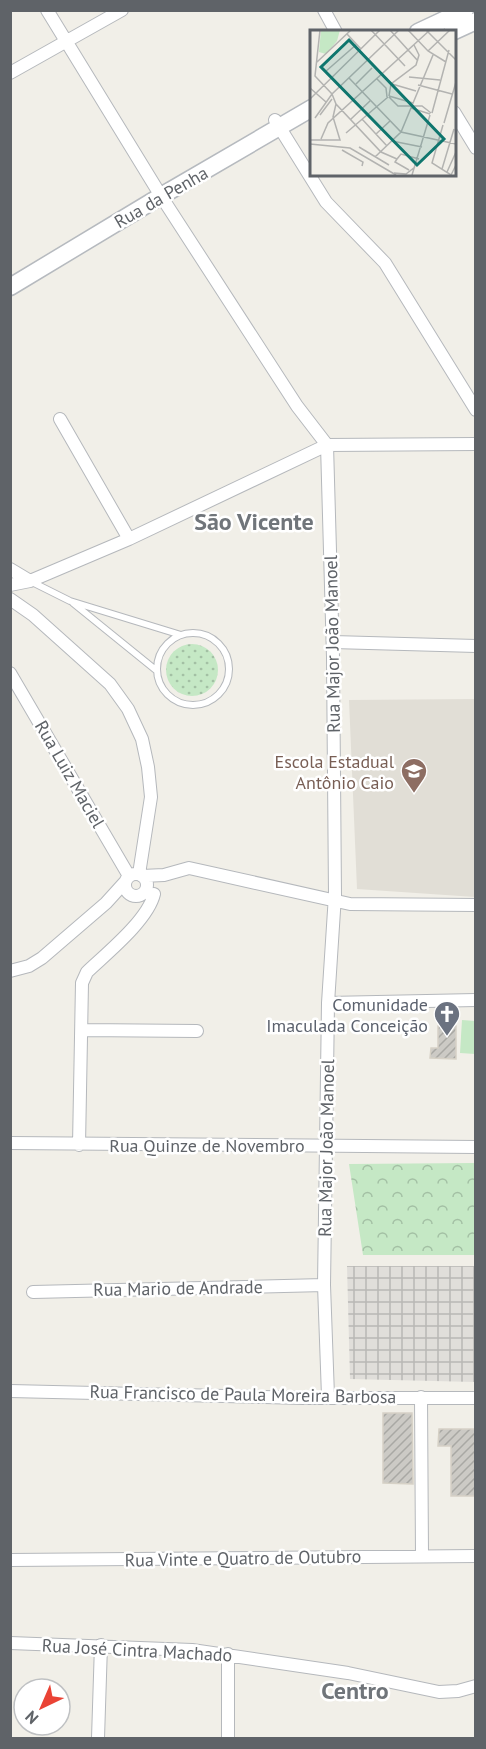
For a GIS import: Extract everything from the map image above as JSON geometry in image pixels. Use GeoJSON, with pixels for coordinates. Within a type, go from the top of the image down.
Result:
{"type":"FeatureCollection","features":[{"type":"Feature","properties":{"kind":"street"},"geometry":{"type":"LineString","coordinates":[[47,10],[158,192],[297,406],[327,445]]}},
{"type":"Feature","properties":{"kind":"street"},"geometry":{"type":"LineString","coordinates":[[10,73],[122,10]]}},
{"type":"Feature","properties":{"kind":"street"},"geometry":{"type":"LineString","coordinates":[[324,10],[335,30]]}},
{"type":"Feature","properties":{"kind":"street"},"geometry":{"type":"LineString","coordinates":[[422,30],[465,10]]}},
{"type":"Feature","properties":{"kind":"street"},"geometry":{"type":"LineString","coordinates":[[456,30],[476,21]]}},
{"type":"Feature","properties":{"kind":"street","name":"Rua da Penha"},"geometry":{"type":"LineString","coordinates":[[277,124],[310,99]]}},
{"type":"Feature","properties":{"kind":"street","name":"Rua da Penha"},"geometry":{"type":"LineString","coordinates":[[10,274],[277,124],[310,109]]}},
{"type":"Feature","properties":{"kind":"street"},"geometry":{"type":"LineString","coordinates":[[456,115],[476,148]]}},
{"type":"Feature","properties":{"kind":"street"},"geometry":{"type":"LineString","coordinates":[[277,124],[326,202],[385,264],[476,410]]}},
{"type":"Feature","properties":{"kind":"street","name":"Rua da Penha"},"geometry":{"type":"LineString","coordinates":[[10,287],[158,192]]}},
{"type":"Feature","properties":{"kind":"street"},"geometry":{"type":"LineString","coordinates":[[60,419],[129,539]]}},
{"type":"Feature","properties":{"kind":"street"},"geometry":{"type":"LineString","coordinates":[[10,585],[30,581],[129,539],[327,445],[476,444]]}},
{"type":"Feature","properties":{"kind":"street","name":"Rua Major João Manoel"},"geometry":{"type":"LineString","coordinates":[[327,445],[333,642],[334,901],[328,1003],[324,1285],[328,1396]]}},
{"type":"Feature","properties":{"kind":"street"},"geometry":{"type":"LineString","coordinates":[[10,569],[30,581]]}},
{"type":"Feature","properties":{"kind":"street"},"geometry":{"type":"LineString","coordinates":[[10,599],[33,615],[110,684],[128,709],[142,739],[151,797],[134,877],[42,958],[29,966],[10,971]]}},
{"type":"Feature","properties":{"kind":"street"},"geometry":{"type":"LineString","coordinates":[[333,642],[476,646]]}},
{"type":"Feature","properties":{"kind":"street","name":"Rua Luiz Maciel"},"geometry":{"type":"LineString","coordinates":[[10,673],[134,877],[128,893],[141,895]]}},
{"type":"Feature","properties":{"kind":"street"},"geometry":{"type":"LineString","coordinates":[[134,877],[164,875],[189,868],[334,901],[476,904]]}},
{"type":"Feature","properties":{"kind":"street"},"geometry":{"type":"LineString","coordinates":[[106,903],[122,901],[160,886],[164,875]]}},
{"type":"Feature","properties":{"kind":"street"},"geometry":{"type":"LineString","coordinates":[[134,877],[147,885],[141,895],[141,919]]}},
{"type":"Feature","properties":{"kind":"street"},"geometry":{"type":"LineString","coordinates":[[79,1145],[82,983],[87,972],[141,919],[152,903],[141,895]]}},
{"type":"Feature","properties":{"kind":"street"},"geometry":{"type":"LineString","coordinates":[[328,1003],[476,1000]]}},
{"type":"Feature","properties":{"kind":"street"},"geometry":{"type":"LineString","coordinates":[[82,1030],[197,1031]]}},
{"type":"Feature","properties":{"kind":"street","name":"Rua Quinze de Novembro"},"geometry":{"type":"LineString","coordinates":[[10,1143],[476,1147]]}},
{"type":"Feature","properties":{"kind":"street","name":"Rua Mario de Andrade"},"geometry":{"type":"LineString","coordinates":[[33,1292],[324,1285]]}},
{"type":"Feature","properties":{"kind":"street","name":"Rua Francisco de Paula Moreira Barbosa"},"geometry":{"type":"LineString","coordinates":[[10,1391],[304,1398],[328,1396],[476,1398]]}},
{"type":"Feature","properties":{"kind":"street"},"geometry":{"type":"LineString","coordinates":[[421,1397],[422,1555]]}},
{"type":"Feature","properties":{"kind":"street","name":"Rua Vinte e Quatro de Outubro"},"geometry":{"type":"LineString","coordinates":[[10,1560],[476,1556]]}},
{"type":"Feature","properties":{"kind":"street","name":"Rua José Cintra Machado"},"geometry":{"type":"LineString","coordinates":[[10,1643],[192,1650],[348,1673],[439,1692],[458,1691],[476,1686]]}},
{"type":"Feature","properties":{"kind":"street"},"geometry":{"type":"LineString","coordinates":[[98,1738],[101,1645]]}},
{"type":"Feature","properties":{"kind":"street"},"geometry":{"type":"LineString","coordinates":[[228,1654],[228,1738]]}},
{"type":"Feature","properties":{"kind":"lane"},"geometry":{"type":"LineString","coordinates":[[30,581],[70,601],[182,635]]}},
{"type":"Feature","properties":{"kind":"lane"},"geometry":{"type":"LineString","coordinates":[[70,601],[157,671]]}},
{"type":"Feature","properties":{"kind":"lane"},"geometry":{"type":"LineString","coordinates":[[194,633],[206,636],[216,642],[228,662],[225,685],[209,701],[198,705],[175,700],[159,683],[158,659],[171,640],[182,635],[194,633]]}},
{"type":"Feature","properties":{"kind":"shaded area","name":"Escola Estadual Antônio Caio"},"geometry":{"type":"Polygon","coordinates":[[[475,699],[475,897],[357,889],[349,700],[475,699]]]}},
{"type":"Feature","properties":{"kind":"shaded area"},"geometry":{"type":"Polygon","coordinates":[[[347,1266],[475,1266],[475,1382],[350,1379],[347,1266]]]}},
{"type":"Feature","properties":{"kind":"green space"},"geometry":{"type":"Polygon","coordinates":[[[192,644],[202,646],[210,652],[216,660],[218,670],[216,680],[210,688],[202,694],[192,696],[182,694],[174,688],[168,680],[166,670],[168,660],[174,652],[182,646],[192,644]]]}},
{"type":"Feature","properties":{"kind":"green space"},"geometry":{"type":"Polygon","coordinates":[[[462,1020],[475,1021],[475,1054],[460,1053],[462,1020]]]}},
{"type":"Feature","properties":{"kind":"green space"},"geometry":{"type":"Polygon","coordinates":[[[475,1163],[475,1255],[363,1255],[349,1164],[475,1163]]]}},
{"type":"Feature","properties":{"kind":"building","name":"Comunidade Imaculada Conceição"},"geometry":{"type":"Polygon","coordinates":[[[438,1026],[456,1026],[456,1059],[430,1058],[431,1048],[438,1048],[438,1026]]]}},
{"type":"Feature","properties":{"kind":"building"},"geometry":{"type":"Polygon","coordinates":[[[383,1413],[412,1413],[413,1484],[383,1483],[383,1413]]]}},
{"type":"Feature","properties":{"kind":"building"},"geometry":{"type":"Polygon","coordinates":[[[439,1429],[476,1429],[476,1496],[451,1496],[451,1446],[438,1446],[439,1429]]]}},
{"type":"Feature","properties":{"kind":"place","name":"Escola Estadual Antônio Caio"},"geometry":{"type":"Point","coordinates":[414,794]}},
{"type":"Feature","properties":{"kind":"place","name":"Comunidade Imaculada Conceição"},"geometry":{"type":"Point","coordinates":[447,1037]}},
{"type":"Feature","properties":{"kind":"district","name":"São Vicente"},"geometry":{"type":"Point","coordinates":[254,521]}},
{"type":"Feature","properties":{"kind":"district","name":"Centro"},"geometry":{"type":"Point","coordinates":[355,1690]}}]}
